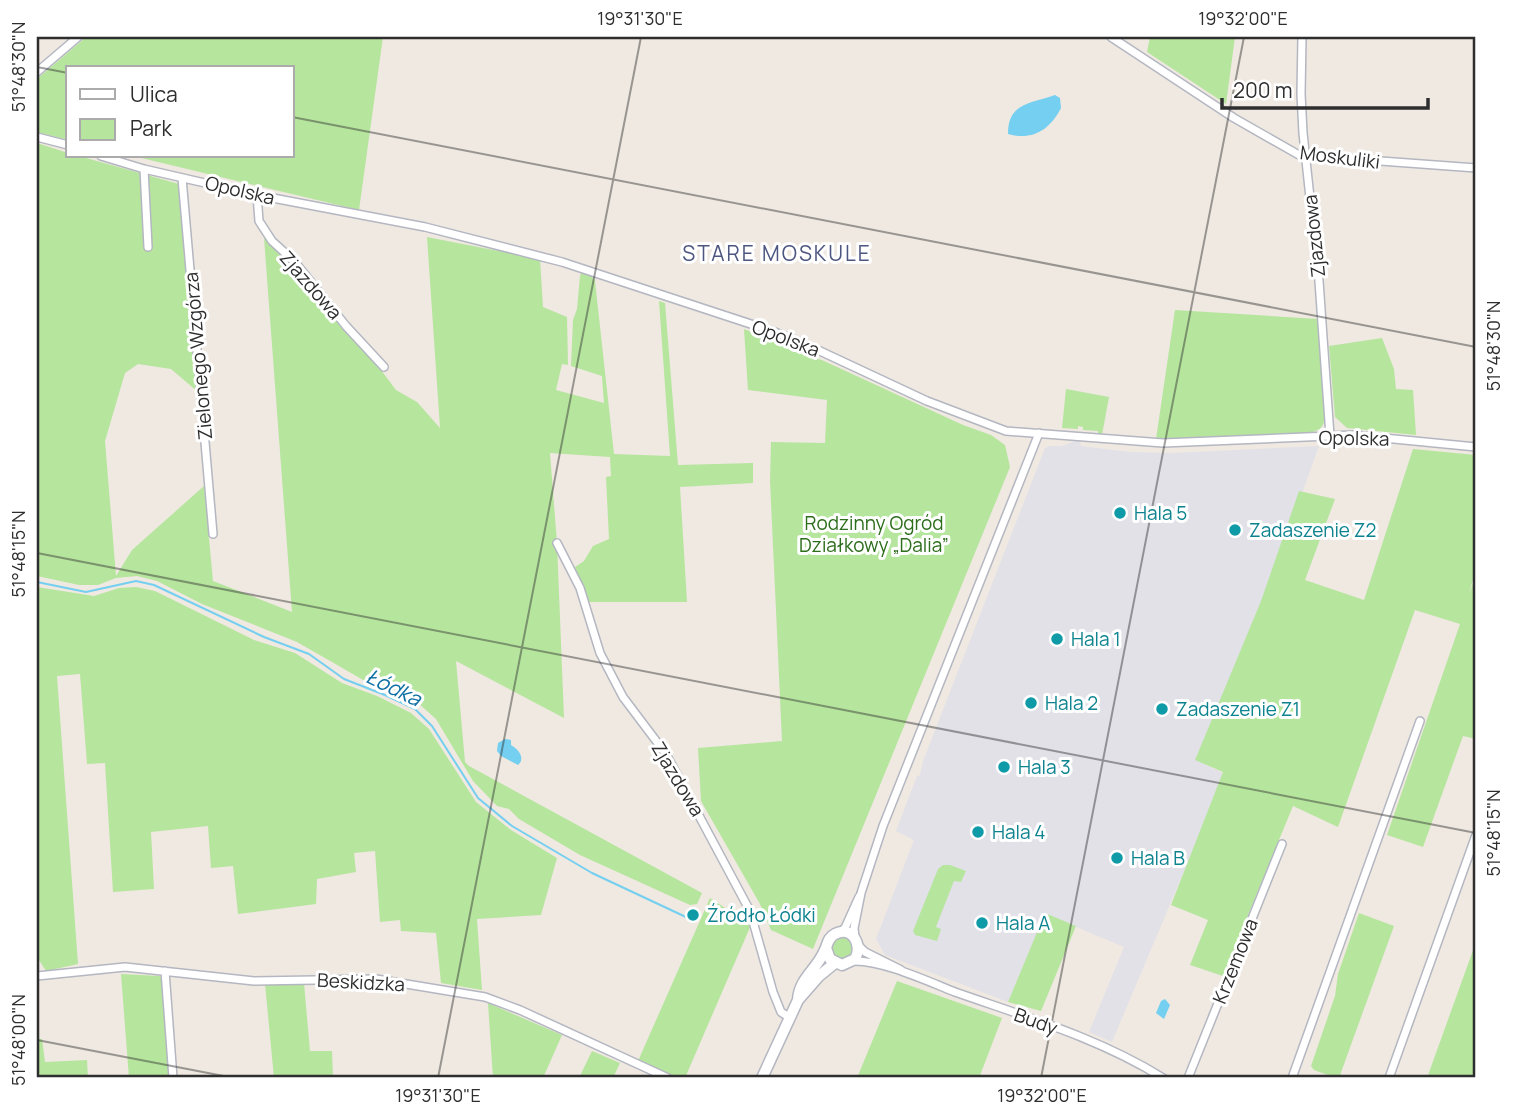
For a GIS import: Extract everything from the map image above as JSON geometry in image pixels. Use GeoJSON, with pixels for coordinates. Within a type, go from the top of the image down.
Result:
{"type":"FeatureCollection","features":[{"type":"Feature","properties":{"kind":"street"},"geometry":{"type":"LineString","coordinates":[[37,72],[78,37]]}},
{"type":"Feature","properties":{"kind":"street","name":"Moskuliki"},"geometry":{"type":"LineString","coordinates":[[1111,37],[1295,153],[1305,156],[1476,168]]}},
{"type":"Feature","properties":{"kind":"street","name":"Zjazdowa"},"geometry":{"type":"LineString","coordinates":[[1302,37],[1301,105],[1330,436]]}},
{"type":"Feature","properties":{"kind":"street"},"geometry":{"type":"LineString","coordinates":[[37,137],[66,144]]}},
{"type":"Feature","properties":{"kind":"street","name":"Opolska"},"geometry":{"type":"LineString","coordinates":[[107,158],[144,170],[425,227],[562,262],[783,335],[927,401],[995,428],[1163,443],[1361,436],[1476,447]]}},
{"type":"Feature","properties":{"kind":"street"},"geometry":{"type":"LineString","coordinates":[[144,170],[148,247]]}},
{"type":"Feature","properties":{"kind":"street","name":"Zielonego Wzgórza"},"geometry":{"type":"LineString","coordinates":[[183,178],[213,534]]}},
{"type":"Feature","properties":{"kind":"street","name":"Zjazdowa"},"geometry":{"type":"LineString","coordinates":[[257,194],[259,221],[272,241],[295,262],[346,326],[384,367]]}},
{"type":"Feature","properties":{"kind":"street"},"geometry":{"type":"LineString","coordinates":[[798,1000],[802,983],[830,938],[845,928],[861,893],[883,826],[1039,433]]}},
{"type":"Feature","properties":{"kind":"street","name":"Zjazdowa"},"geometry":{"type":"LineString","coordinates":[[557,543],[580,588],[605,664],[623,697],[666,754],[750,911],[773,992],[780,1010],[790,1018]]}},
{"type":"Feature","properties":{"kind":"street"},"geometry":{"type":"LineString","coordinates":[[1292,1078],[1420,721]]}},
{"type":"Feature","properties":{"kind":"street"},"geometry":{"type":"LineString","coordinates":[[1389,1078],[1476,835]]}},
{"type":"Feature","properties":{"kind":"street","name":"Krzemowa"},"geometry":{"type":"LineString","coordinates":[[1188,1078],[1282,844]]}},
{"type":"Feature","properties":{"kind":"street"},"geometry":{"type":"LineString","coordinates":[[826,948],[830,959],[835,963],[846,965],[857,956],[854,928],[861,893]]}},
{"type":"Feature","properties":{"kind":"street"},"geometry":{"type":"LineString","coordinates":[[839,933],[850,934],[857,942]]}},
{"type":"Feature","properties":{"kind":"street","name":"Budy"},"geometry":{"type":"LineString","coordinates":[[857,942],[865,951],[904,972]]}},
{"type":"Feature","properties":{"kind":"street","name":"Budy"},"geometry":{"type":"LineString","coordinates":[[853,961],[904,972],[1120,1053],[1163,1078]]}},
{"type":"Feature","properties":{"kind":"street"},"geometry":{"type":"LineString","coordinates":[[762,1078],[798,1000],[825,970],[835,963]]}},
{"type":"Feature","properties":{"kind":"street","name":"Beskidzka"},"geometry":{"type":"LineString","coordinates":[[37,976],[125,967],[254,981],[376,979],[485,997],[520,1010],[668,1078]]}},
{"type":"Feature","properties":{"kind":"street"},"geometry":{"type":"LineString","coordinates":[[165,971],[173,1078]]}},
{"type":"Feature","properties":{"kind":"shaded area"},"geometry":{"type":"Polygon","coordinates":[[[1077,440],[1081,446],[1130,452],[1172,453],[1319,446],[1202,763],[1225,774],[1112,1042],[1089,1032],[1124,947],[1045,914],[1008,1002],[885,955],[876,939],[914,840],[896,831],[1045,448],[1063,446],[1077,440]]]}},
{"type":"Feature","properties":{"kind":"green space"},"geometry":{"type":"Polygon","coordinates":[[[86,37],[383,37],[359,210],[141,158],[294,158],[294,66],[66,66],[66,139],[37,132],[37,79],[86,37]]]}},
{"type":"Feature","properties":{"kind":"green space"},"geometry":{"type":"Polygon","coordinates":[[[1150,37],[1235,37],[1226,104],[1147,52],[1150,37]]]}},
{"type":"Feature","properties":{"kind":"green space"},"geometry":{"type":"Polygon","coordinates":[[[37,143],[66,152],[66,158],[86,158],[179,184],[198,392],[171,369],[138,364],[125,373],[105,441],[116,576],[132,550],[204,486],[213,581],[292,612],[264,238],[305,279],[345,332],[378,366],[396,390],[417,402],[440,428],[427,237],[540,259],[543,307],[567,317],[568,365],[562,364],[556,390],[604,403],[602,376],[571,366],[573,320],[577,309],[580,276],[582,271],[590,274],[595,281],[614,454],[670,456],[659,301],[665,303],[678,465],[753,463],[753,483],[680,487],[687,602],[589,602],[575,567],[584,561],[593,546],[609,539],[606,477],[611,476],[610,457],[550,453],[557,543],[564,718],[456,661],[465,762],[702,893],[697,904],[690,905],[580,855],[519,819],[509,809],[497,806],[473,781],[436,719],[418,703],[365,681],[297,642],[202,604],[157,581],[137,576],[116,578],[98,585],[79,585],[37,576],[37,143]]]}},
{"type":"Feature","properties":{"kind":"green space"},"geometry":{"type":"Polygon","coordinates":[[[1175,310],[1318,319],[1325,415],[1322,427],[1303,434],[1156,439],[1175,310]]]}},
{"type":"Feature","properties":{"kind":"green space","name":"Rodzinny Ogród Działkowy „Dalia”"},"geometry":{"type":"Polygon","coordinates":[[[744,329],[824,361],[963,425],[991,435],[1005,445],[1010,467],[813,949],[771,930],[760,904],[701,801],[698,748],[782,741],[770,481],[771,442],[825,443],[827,400],[748,390],[744,329]]]}},
{"type":"Feature","properties":{"kind":"green space"},"geometry":{"type":"Polygon","coordinates":[[[1382,338],[1394,369],[1396,389],[1413,390],[1416,435],[1347,428],[1335,417],[1329,346],[1382,338]]]}},
{"type":"Feature","properties":{"kind":"green space"},"geometry":{"type":"Polygon","coordinates":[[[1066,389],[1109,397],[1102,435],[1098,434],[1098,431],[1083,430],[1083,427],[1078,426],[1078,429],[1062,428],[1066,389]]]}},
{"type":"Feature","properties":{"kind":"green space"},"geometry":{"type":"Polygon","coordinates":[[[1413,449],[1476,455],[1476,569],[1469,594],[1476,575],[1476,739],[1463,736],[1423,847],[1387,835],[1460,624],[1415,610],[1338,827],[1293,806],[1223,976],[1190,965],[1208,920],[1171,905],[1223,772],[1195,760],[1261,601],[1299,491],[1335,499],[1305,580],[1364,600],[1413,449]]]}},
{"type":"Feature","properties":{"kind":"green space"},"geometry":{"type":"Polygon","coordinates":[[[37,587],[94,596],[119,588],[136,587],[155,591],[254,640],[295,653],[342,683],[411,713],[429,729],[476,802],[511,830],[557,858],[541,915],[477,919],[482,990],[441,983],[436,933],[401,931],[400,920],[380,922],[375,851],[354,853],[356,872],[317,879],[316,904],[238,914],[233,866],[211,868],[208,826],[151,832],[154,889],[113,892],[105,763],[87,764],[80,674],[57,676],[78,964],[46,971],[39,960],[37,930],[37,587]]]}},
{"type":"Feature","properties":{"kind":"green space"},"geometry":{"type":"Polygon","coordinates":[[[943,865],[966,871],[961,882],[954,881],[936,927],[941,929],[937,941],[915,935],[913,931],[938,869],[943,865]]]}},
{"type":"Feature","properties":{"kind":"green space"},"geometry":{"type":"Polygon","coordinates":[[[710,898],[751,925],[685,1078],[677,1078],[638,1061],[710,898]]]}},
{"type":"Feature","properties":{"kind":"green space"},"geometry":{"type":"Polygon","coordinates":[[[1045,913],[1076,926],[1041,1011],[1008,1002],[1045,913]]]}},
{"type":"Feature","properties":{"kind":"green space"},"geometry":{"type":"Polygon","coordinates":[[[1359,913],[1394,926],[1339,1078],[1336,1078],[1314,1070],[1311,1066],[1359,913]]]}},
{"type":"Feature","properties":{"kind":"green space"},"geometry":{"type":"Polygon","coordinates":[[[843,937],[853,944],[854,948],[847,958],[843,959],[833,952],[832,948],[839,938],[843,937]]]}},
{"type":"Feature","properties":{"kind":"green space"},"geometry":{"type":"Polygon","coordinates":[[[1476,942],[1476,1078],[1427,1078],[1476,942]]]}},
{"type":"Feature","properties":{"kind":"green space"},"geometry":{"type":"Polygon","coordinates":[[[121,974],[160,976],[162,980],[171,1078],[129,1078],[121,974]]]}},
{"type":"Feature","properties":{"kind":"green space"},"geometry":{"type":"Polygon","coordinates":[[[897,981],[1002,1018],[979,1078],[857,1078],[897,981]]]}},
{"type":"Feature","properties":{"kind":"green space"},"geometry":{"type":"Polygon","coordinates":[[[304,983],[310,1051],[332,1051],[333,1078],[274,1078],[265,984],[304,983]]]}},
{"type":"Feature","properties":{"kind":"green space"},"geometry":{"type":"Polygon","coordinates":[[[488,1003],[562,1035],[543,1078],[493,1078],[488,1003]]]}},
{"type":"Feature","properties":{"kind":"green space"},"geometry":{"type":"Polygon","coordinates":[[[37,1039],[42,1039],[45,1062],[87,1060],[88,1078],[37,1078],[37,1039]]]}},
{"type":"Feature","properties":{"kind":"green space"},"geometry":{"type":"Polygon","coordinates":[[[592,1051],[620,1063],[613,1078],[579,1078],[592,1051]]]}},
{"type":"Feature","properties":{"kind":"water"},"geometry":{"type":"Polygon","coordinates":[[[1055,95],[1060,98],[1061,108],[1046,128],[1032,135],[1008,134],[1009,124],[1016,110],[1055,95]]]}},
{"type":"Feature","properties":{"kind":"water"},"geometry":{"type":"Polygon","coordinates":[[[505,739],[511,740],[511,745],[520,754],[518,765],[497,751],[498,743],[505,739]]]}},
{"type":"Feature","properties":{"kind":"water"},"geometry":{"type":"Polygon","coordinates":[[[1165,999],[1170,1005],[1164,1019],[1156,1013],[1161,1001],[1165,999]]]}},
{"type":"Feature","properties":{"kind":"waterway","name":"Łódka"},"geometry":{"type":"LineString","coordinates":[[37,582],[86,592],[136,581],[154,585],[264,637],[309,654],[344,679],[415,709],[432,726],[478,798],[512,826],[592,873],[688,918]]}},
{"type":"Feature","properties":{"kind":"place","name":"Hala 5"},"geometry":{"type":"Point","coordinates":[1120,513]}},
{"type":"Feature","properties":{"kind":"place","name":"Zadaszenie Z2"},"geometry":{"type":"Point","coordinates":[1235,530]}},
{"type":"Feature","properties":{"kind":"place","name":"Hala 1"},"geometry":{"type":"Point","coordinates":[1057,639]}},
{"type":"Feature","properties":{"kind":"place","name":"Hala 2"},"geometry":{"type":"Point","coordinates":[1031,703]}},
{"type":"Feature","properties":{"kind":"place","name":"Zadaszenie Z1"},"geometry":{"type":"Point","coordinates":[1162,709]}},
{"type":"Feature","properties":{"kind":"place","name":"Hala 3"},"geometry":{"type":"Point","coordinates":[1004,767]}},
{"type":"Feature","properties":{"kind":"place","name":"Hala 4"},"geometry":{"type":"Point","coordinates":[978,832]}},
{"type":"Feature","properties":{"kind":"place","name":"Hala B"},"geometry":{"type":"Point","coordinates":[1117,858]}},
{"type":"Feature","properties":{"kind":"place","name":"Źródło Łódki"},"geometry":{"type":"Point","coordinates":[693,915]}},
{"type":"Feature","properties":{"kind":"place","name":"Hala A"},"geometry":{"type":"Point","coordinates":[982,923]}},
{"type":"Feature","properties":{"kind":"district","name":"STARE MOSKULE"},"geometry":{"type":"Point","coordinates":[777,253]}}]}
